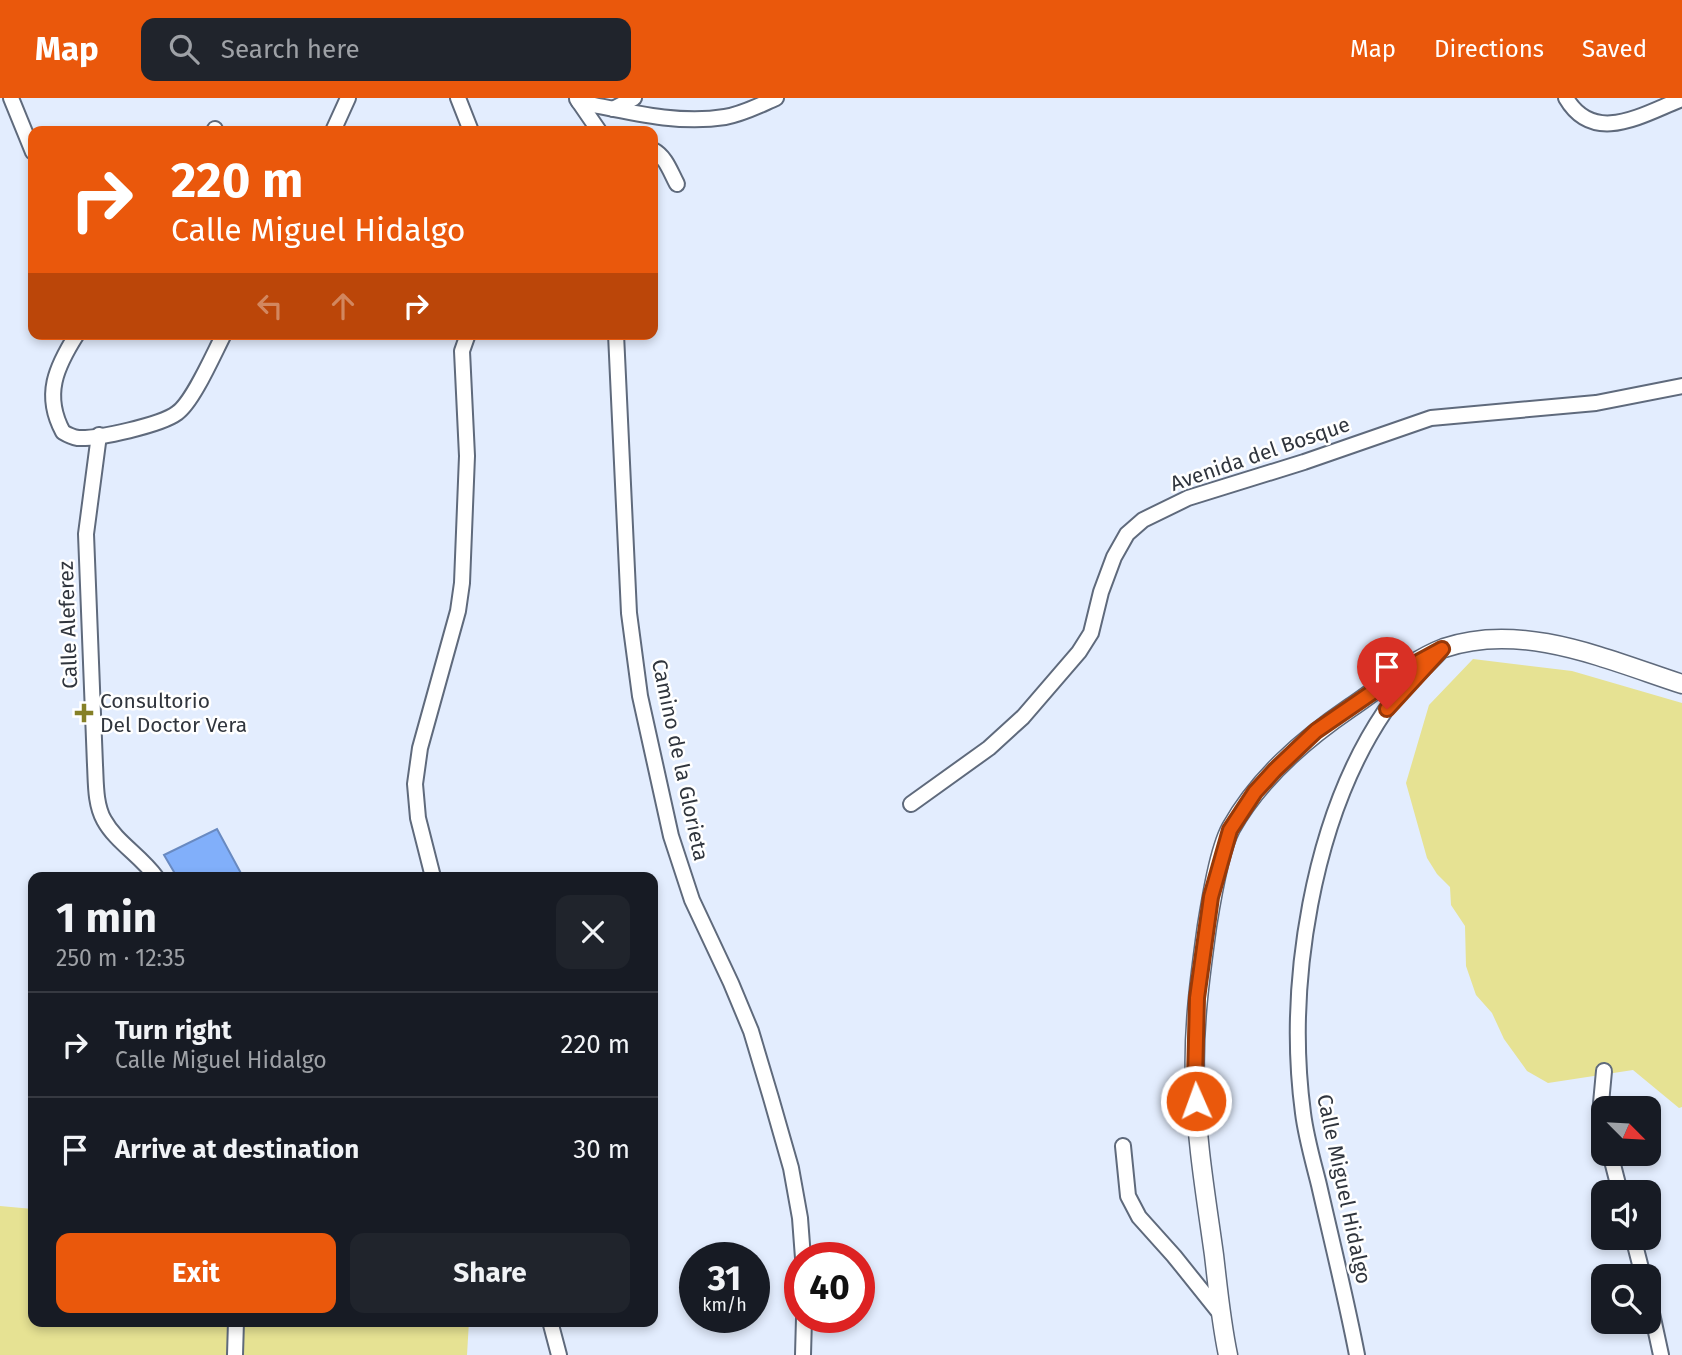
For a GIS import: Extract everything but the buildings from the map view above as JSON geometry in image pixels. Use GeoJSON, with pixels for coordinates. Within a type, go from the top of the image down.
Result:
{"type":"FeatureCollection","features":[{"type":"Feature","properties":{"kind":"street"},"geometry":{"type":"LineString","coordinates":[[11,98],[28,140]]}},
{"type":"Feature","properties":{"kind":"street"},"geometry":{"type":"LineString","coordinates":[[336,126],[348,98]]}},
{"type":"Feature","properties":{"kind":"street"},"geometry":{"type":"LineString","coordinates":[[458,98],[469,126]]}},
{"type":"Feature","properties":{"kind":"street"},"geometry":{"type":"LineString","coordinates":[[613,108],[634,98]]}},
{"type":"Feature","properties":{"kind":"street"},"geometry":{"type":"LineString","coordinates":[[578,100],[645,114],[697,119],[726,117],[776,98]]}},
{"type":"Feature","properties":{"kind":"street"},"geometry":{"type":"LineString","coordinates":[[1566,98],[1581,118],[1610,124],[1682,99]]}},
{"type":"Feature","properties":{"kind":"street"},"geometry":{"type":"LineString","coordinates":[[578,100],[596,126]]}},
{"type":"Feature","properties":{"kind":"street"},"geometry":{"type":"LineString","coordinates":[[658,152],[666,161],[677,184]]}},
{"type":"Feature","properties":{"kind":"street"},"geometry":{"type":"LineString","coordinates":[[73,340],[66,352],[54,386],[52,407],[63,432],[74,438],[145,426],[178,413],[193,394],[221,340]]}},
{"type":"Feature","properties":{"kind":"street"},"geometry":{"type":"LineString","coordinates":[[432,872],[418,818],[415,784],[420,748],[461,592],[467,456],[462,351],[466,340]]}},
{"type":"Feature","properties":{"kind":"street","name":"Camino de la Glorieta"},"geometry":{"type":"LineString","coordinates":[[616,340],[629,613],[640,696],[675,849],[692,900],[751,1031],[778,1121],[791,1168],[802,1242]]}},
{"type":"Feature","properties":{"kind":"street","name":"Avenida del Bosque"},"geometry":{"type":"LineString","coordinates":[[911,804],[989,747],[1023,717],[1079,652],[1091,633],[1101,592],[1114,557],[1127,534],[1143,520],[1188,498],[1431,418],[1596,402],[1682,386]]}},
{"type":"Feature","properties":{"kind":"street","name":"Calle Aleferez"},"geometry":{"type":"LineString","coordinates":[[99,435],[86,534],[98,801],[103,819],[115,835],[152,872]]}},
{"type":"Feature","properties":{"kind":"street"},"geometry":{"type":"LineString","coordinates":[[1228,1355],[1219,1312],[1195,1080],[1197,998],[1211,897],[1230,830],[1262,784],[1316,731],[1409,667],[1442,649],[1494,638],[1525,641],[1606,658],[1682,684]]}},
{"type":"Feature","properties":{"kind":"street","name":"Calle Miguel Hidalgo"},"geometry":{"type":"LineString","coordinates":[[1357,1355],[1343,1279],[1303,1114],[1298,1049],[1310,900],[1329,830],[1359,754],[1387,709],[1442,649]]}},
{"type":"Feature","properties":{"kind":"street"},"geometry":{"type":"LineString","coordinates":[[1602,1096],[1604,1071]]}},
{"type":"Feature","properties":{"kind":"street"},"geometry":{"type":"LineString","coordinates":[[1123,1146],[1128,1196],[1139,1217],[1219,1312]]}},
{"type":"Feature","properties":{"kind":"street"},"geometry":{"type":"LineString","coordinates":[[235,1355],[236,1327]]}},
{"type":"Feature","properties":{"kind":"street"},"geometry":{"type":"LineString","coordinates":[[552,1327],[559,1355]]}},
{"type":"Feature","properties":{"kind":"street"},"geometry":{"type":"LineString","coordinates":[[803,1355],[804,1333]]}},
{"type":"Feature","properties":{"kind":"street"},"geometry":{"type":"LineString","coordinates":[[1656,1334],[1661,1355]]}},
{"type":"Feature","properties":{"kind":"shaded area"},"geometry":{"type":"Polygon","coordinates":[[[1473,659],[1572,671],[1682,703],[1682,1107],[1679,1108],[1633,1070],[1548,1083],[1527,1071],[1504,1039],[1492,1013],[1476,995],[1466,966],[1465,926],[1451,905],[1450,887],[1437,874],[1427,858],[1406,783],[1429,705],[1473,659]]]}},
{"type":"Feature","properties":{"kind":"shaded area"},"geometry":{"type":"Polygon","coordinates":[[[0,1206],[28,1209],[28,1327],[469,1327],[467,1355],[0,1355],[0,1206]]]}},
{"type":"Feature","properties":{"kind":"water"},"geometry":{"type":"Polygon","coordinates":[[[217,829],[240,872],[174,872],[164,855],[217,829]]]}},
{"type":"Feature","properties":{"kind":"place","name":"Consultorio Del Doctor Vera"},"geometry":{"type":"Point","coordinates":[84,713]}},
{"type":"Feature","properties":{"kind":"route"},"geometry":{"type":"LineString","coordinates":[[1196,1101],[1197,998],[1211,897],[1230,830],[1255,792],[1316,731],[1409,667],[1442,649],[1387,709]]}}]}
